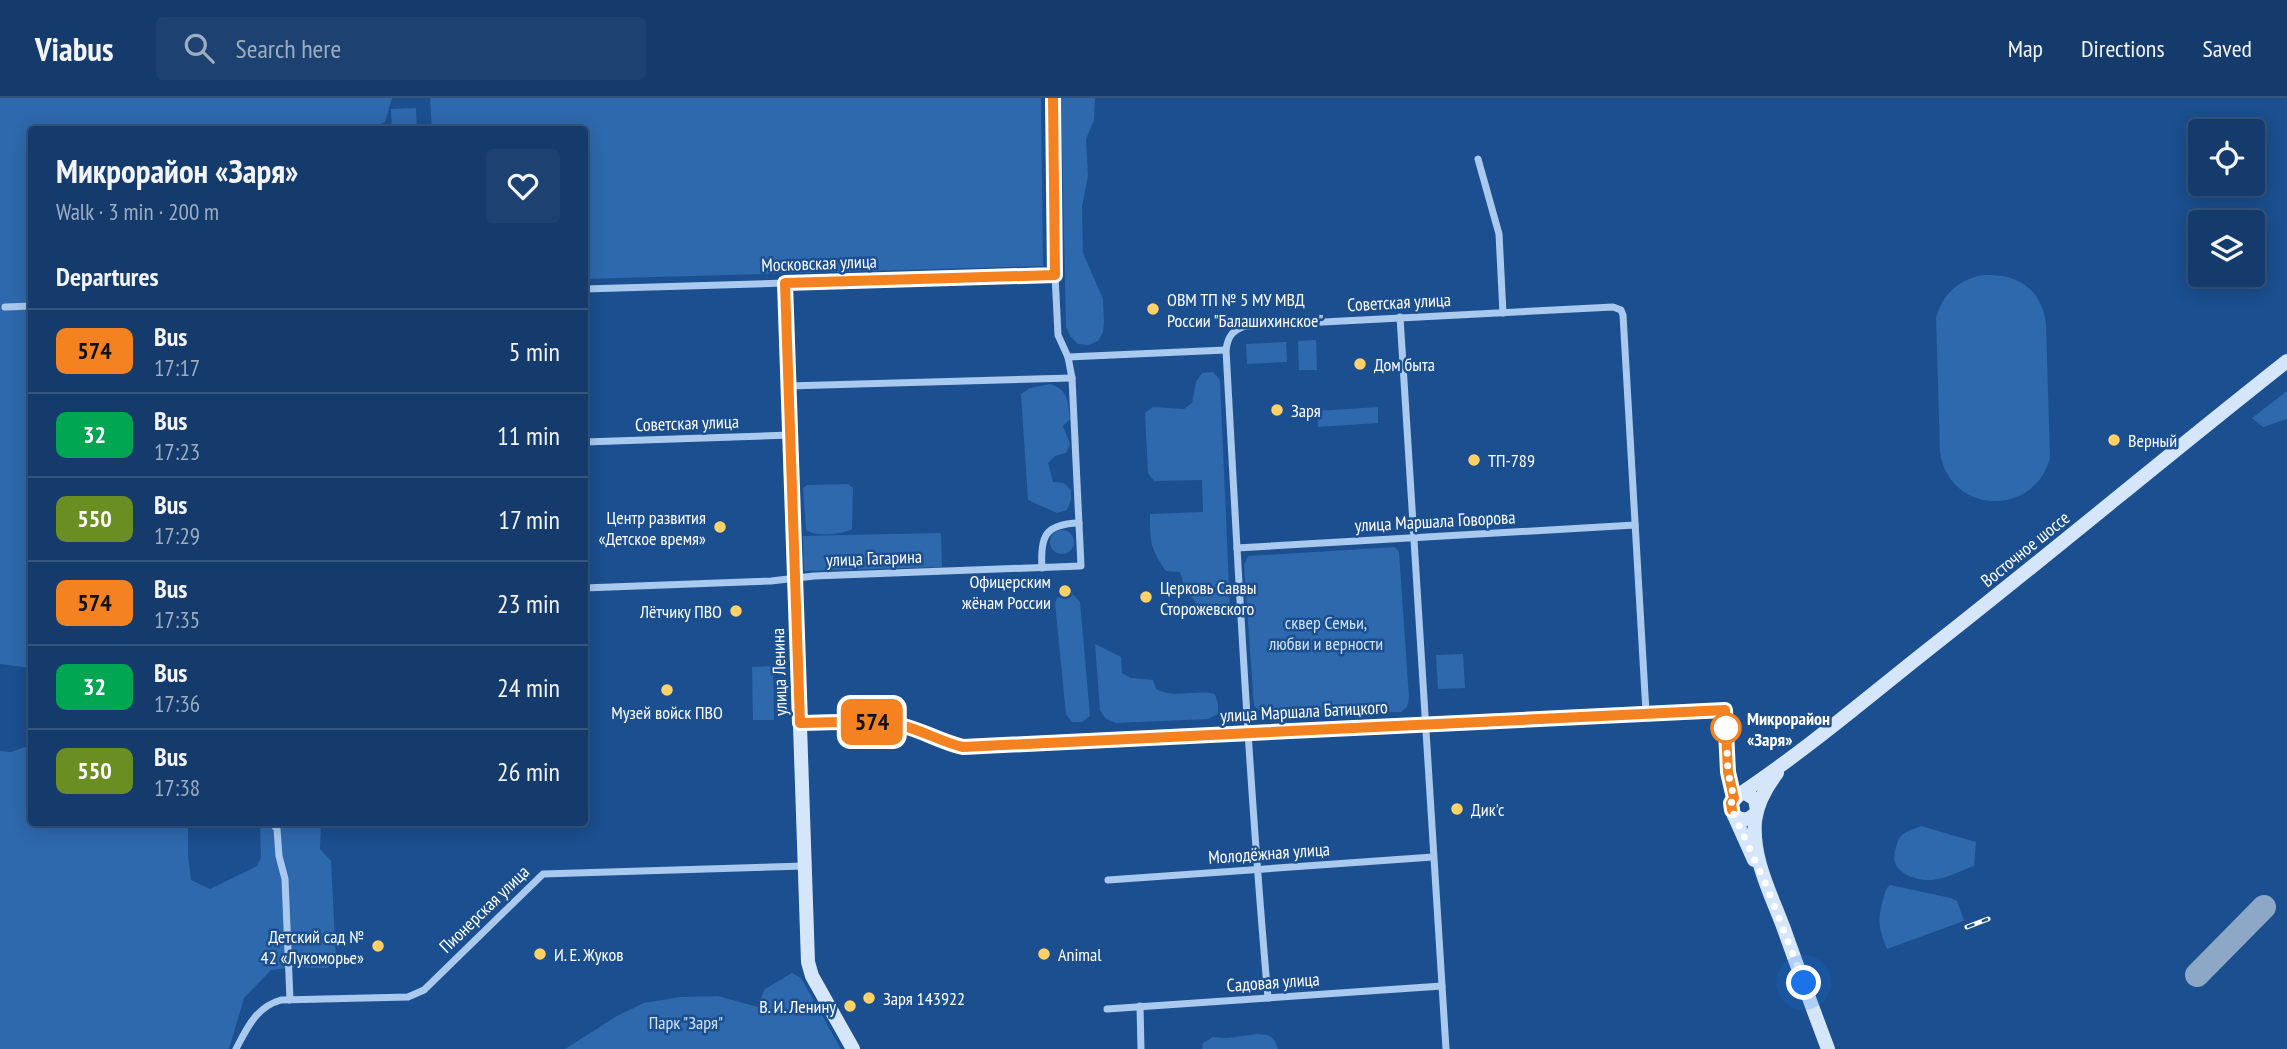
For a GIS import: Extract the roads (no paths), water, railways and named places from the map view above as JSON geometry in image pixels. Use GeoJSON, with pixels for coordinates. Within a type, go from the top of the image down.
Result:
{"type":"FeatureCollection","features":[{"type":"Feature","properties":{"kind":"street"},"geometry":{"type":"LineString","coordinates":[[1042,568],[1041,549],[1047,533],[1061,524],[1079,523],[1072,378],[1068,357],[1058,335],[1054,98]]}},
{"type":"Feature","properties":{"kind":"street"},"geometry":{"type":"LineString","coordinates":[[1478,159],[1499,234],[1503,313]]}},
{"type":"Feature","properties":{"kind":"street","name":"Московская улица"},"geometry":{"type":"LineString","coordinates":[[588,289],[1055,275]]}},
{"type":"Feature","properties":{"kind":"street","name":"улица Ленина"},"geometry":{"type":"LineString","coordinates":[[785,283],[807,962],[812,976],[853,1049]]}},
{"type":"Feature","properties":{"kind":"street"},"geometry":{"type":"LineString","coordinates":[[5,307],[28,306]]}},
{"type":"Feature","properties":{"kind":"street","name":"Советская улица"},"geometry":{"type":"LineString","coordinates":[[1226,350],[1233,331],[1245,326],[1613,307],[1621,310],[1635,525]]}},
{"type":"Feature","properties":{"kind":"street"},"geometry":{"type":"LineString","coordinates":[[1400,317],[1446,1049]]}},
{"type":"Feature","properties":{"kind":"street"},"geometry":{"type":"LineString","coordinates":[[1068,357],[1226,350],[1248,733],[1268,998]]}},
{"type":"Feature","properties":{"kind":"street","name":"Восточное шоссе"},"geometry":{"type":"LineString","coordinates":[[1828,1049],[1735,801],[2057,548],[2287,361]]}},
{"type":"Feature","properties":{"kind":"street"},"geometry":{"type":"LineString","coordinates":[[788,386],[1072,378]]}},
{"type":"Feature","properties":{"kind":"street","name":"Советская улица"},"geometry":{"type":"LineString","coordinates":[[588,442],[790,435]]}},
{"type":"Feature","properties":{"kind":"street","name":"улица Гагарина"},"geometry":{"type":"LineString","coordinates":[[588,588],[1081,566],[1079,523]]}},
{"type":"Feature","properties":{"kind":"street"},"geometry":{"type":"LineString","coordinates":[[1635,525],[1646,712]]}},
{"type":"Feature","properties":{"kind":"street","name":"улица Маршала Говорова"},"geometry":{"type":"LineString","coordinates":[[1237,548],[1635,525]]}},
{"type":"Feature","properties":{"kind":"street","name":"улица Маршала Батицкого"},"geometry":{"type":"LineString","coordinates":[[800,723],[867,722],[897,725],[963,747],[1725,710],[1728,772],[1735,801]]}},
{"type":"Feature","properties":{"kind":"street","name":"Восточное шоссе"},"geometry":{"type":"LineString","coordinates":[[1767,887],[1757,848],[1757,811],[1770,783],[1785,764]]}},
{"type":"Feature","properties":{"kind":"street"},"geometry":{"type":"LineString","coordinates":[[1752,796],[1757,804],[1757,811],[1751,818],[1738,818],[1735,801],[1752,796]]}},
{"type":"Feature","properties":{"kind":"street"},"geometry":{"type":"LineString","coordinates":[[274,826],[285,879],[290,1000]]}},
{"type":"Feature","properties":{"kind":"street","name":"Молодёжная улица"},"geometry":{"type":"LineString","coordinates":[[1108,880],[1433,857]]}},
{"type":"Feature","properties":{"kind":"street","name":"Пионерская улица"},"geometry":{"type":"LineString","coordinates":[[236,1049],[258,1012],[268,1003],[281,1000],[408,998],[424,990],[543,874],[804,866]]}},
{"type":"Feature","properties":{"kind":"street","name":"Садовая улица"},"geometry":{"type":"LineString","coordinates":[[1107,1009],[1442,986]]}},
{"type":"Feature","properties":{"kind":"street"},"geometry":{"type":"LineString","coordinates":[[1140,1006],[1141,1049]]}},
{"type":"Feature","properties":{"kind":"railway"},"geometry":{"type":"LineString","coordinates":[[1967,927],[1988,919]]}},
{"type":"Feature","properties":{"kind":"place","name":"ОВМ ТП № 5 МУ МВД России \"Балашихинское\""},"geometry":{"type":"Point","coordinates":[1153,309]}},
{"type":"Feature","properties":{"kind":"place","name":"Дом быта"},"geometry":{"type":"Point","coordinates":[1360,364]}},
{"type":"Feature","properties":{"kind":"place","name":"Заря"},"geometry":{"type":"Point","coordinates":[1277,410]}},
{"type":"Feature","properties":{"kind":"place","name":"Верный"},"geometry":{"type":"Point","coordinates":[2114,440]}},
{"type":"Feature","properties":{"kind":"place","name":"ТП-789"},"geometry":{"type":"Point","coordinates":[1474,460]}},
{"type":"Feature","properties":{"kind":"place","name":"Центр развития «Детское время»"},"geometry":{"type":"Point","coordinates":[720,527]}},
{"type":"Feature","properties":{"kind":"place","name":"Офицерским жёнам России"},"geometry":{"type":"Point","coordinates":[1065,591]}},
{"type":"Feature","properties":{"kind":"place","name":"Церковь Саввы Сторожевского"},"geometry":{"type":"Point","coordinates":[1146,597]}},
{"type":"Feature","properties":{"kind":"place","name":"Лётчику ПВО"},"geometry":{"type":"Point","coordinates":[736,611]}},
{"type":"Feature","properties":{"kind":"place","name":"Музей войск ПВО"},"geometry":{"type":"Point","coordinates":[667,690]}},
{"type":"Feature","properties":{"kind":"place","name":"Микрорайон «Заря»"},"geometry":{"type":"Point","coordinates":[1726,728]}},
{"type":"Feature","properties":{"kind":"place","name":"Дик'с"},"geometry":{"type":"Point","coordinates":[1457,809]}},
{"type":"Feature","properties":{"kind":"place","name":"Детский сад № 42 «Лукоморье»"},"geometry":{"type":"Point","coordinates":[378,946]}},
{"type":"Feature","properties":{"kind":"place","name":"И. Е. Жуков"},"geometry":{"type":"Point","coordinates":[540,954]}},
{"type":"Feature","properties":{"kind":"place","name":"Animal"},"geometry":{"type":"Point","coordinates":[1044,954]}},
{"type":"Feature","properties":{"kind":"place","name":"Заря 143922"},"geometry":{"type":"Point","coordinates":[869,998]}},
{"type":"Feature","properties":{"kind":"place","name":"В. И. Ленину"},"geometry":{"type":"Point","coordinates":[850,1006]}},
{"type":"Feature","properties":{"kind":"park label","name":"сквер Семьи, любви и верности"},"geometry":{"type":"Point","coordinates":[1326,632]}},
{"type":"Feature","properties":{"kind":"park label","name":"Парк \"Заря\""},"geometry":{"type":"Point","coordinates":[686,1022]}}]}
